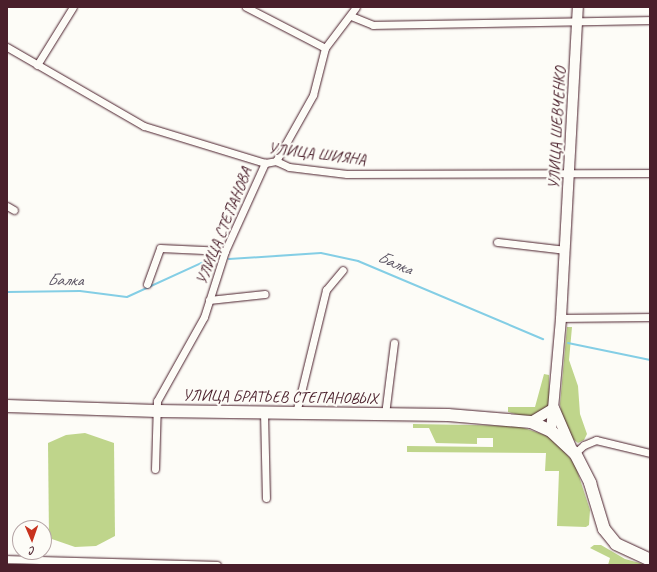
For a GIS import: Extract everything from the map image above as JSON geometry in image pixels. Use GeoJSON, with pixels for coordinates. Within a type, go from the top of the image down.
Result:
{"type":"FeatureCollection","features":[{"type":"Feature","properties":{"kind":"main road","name":"УЛИЦА ШЕВЧЕНКО"},"geometry":{"type":"LineString","coordinates":[[551,431],[561,318],[578,7]]}},
{"type":"Feature","properties":{"kind":"main road","name":"УЛИЦА БРАТЬЕВ СТЕПАНОВЫХ"},"geometry":{"type":"LineString","coordinates":[[7,406],[157,411],[448,415],[531,422],[551,431],[574,452]]}},
{"type":"Feature","properties":{"kind":"main road","name":"УЛИЦА ШЕВЧЕНКО"},"geometry":{"type":"LineString","coordinates":[[554,408],[574,452]]}},
{"type":"Feature","properties":{"kind":"main road"},"geometry":{"type":"LineString","coordinates":[[531,422],[554,408]]}},
{"type":"Feature","properties":{"kind":"main road"},"geometry":{"type":"LineString","coordinates":[[574,452],[590,483],[604,529],[616,544],[650,560]]}},
{"type":"Feature","properties":{"kind":"street"},"geometry":{"type":"LineString","coordinates":[[37,65],[73,7]]}},
{"type":"Feature","properties":{"kind":"street"},"geometry":{"type":"LineString","coordinates":[[248,7],[325,48],[351,16],[356,7]]}},
{"type":"Feature","properties":{"kind":"street"},"geometry":{"type":"LineString","coordinates":[[351,16],[373,25],[650,20]]}},
{"type":"Feature","properties":{"kind":"street","name":"УЛИЦА ШИЯНА"},"geometry":{"type":"LineString","coordinates":[[7,47],[144,126],[265,164],[276,161],[288,167],[347,174],[650,173]]}},
{"type":"Feature","properties":{"kind":"street","name":"УЛИЦА СТЕПАНОВА"},"geometry":{"type":"LineString","coordinates":[[276,161],[313,95],[322,70],[325,48]]}},
{"type":"Feature","properties":{"kind":"street","name":"УЛИЦА СТЕПАНОВА"},"geometry":{"type":"LineString","coordinates":[[155,469],[157,401],[204,317],[225,251],[265,164]]}},
{"type":"Feature","properties":{"kind":"street"},"geometry":{"type":"LineString","coordinates":[[497,242],[565,250]]}},
{"type":"Feature","properties":{"kind":"street"},"geometry":{"type":"LineString","coordinates":[[147,284],[160,248],[225,251]]}},
{"type":"Feature","properties":{"kind":"street"},"geometry":{"type":"LineString","coordinates":[[296,413],[326,290],[343,270]]}},
{"type":"Feature","properties":{"kind":"street","name":"УЛИЦА СТЕПАНОВА"},"geometry":{"type":"LineString","coordinates":[[209,300],[265,294]]}},
{"type":"Feature","properties":{"kind":"street"},"geometry":{"type":"LineString","coordinates":[[561,318],[650,317]]}},
{"type":"Feature","properties":{"kind":"street"},"geometry":{"type":"LineString","coordinates":[[385,414],[394,343]]}},
{"type":"Feature","properties":{"kind":"street"},"geometry":{"type":"LineString","coordinates":[[264,412],[266,498]]}},
{"type":"Feature","properties":{"kind":"street"},"geometry":{"type":"LineString","coordinates":[[574,452],[584,445],[596,440],[650,453]]}},
{"type":"Feature","properties":{"kind":"street"},"geometry":{"type":"LineString","coordinates":[[7,559],[217,565]]}},
{"type":"Feature","properties":{"kind":"green space"},"geometry":{"type":"Polygon","coordinates":[[[567,327],[572,327],[569,360],[578,386],[580,414],[587,434],[584,440],[578,443],[570,437],[562,418],[560,404],[567,327]]]}},
{"type":"Feature","properties":{"kind":"green space"},"geometry":{"type":"Polygon","coordinates":[[[544,374],[549,375],[549,407],[530,418],[508,412],[508,407],[535,407],[544,374]]]}},
{"type":"Feature","properties":{"kind":"green space"},"geometry":{"type":"Polygon","coordinates":[[[413,424],[518,426],[545,435],[555,441],[575,464],[590,510],[589,525],[586,527],[557,526],[559,471],[545,471],[546,453],[407,452],[407,446],[493,447],[493,438],[477,438],[477,444],[436,443],[429,428],[413,428],[413,424]]]}},
{"type":"Feature","properties":{"kind":"green space"},"geometry":{"type":"Polygon","coordinates":[[[85,433],[114,443],[115,536],[96,546],[75,547],[52,539],[52,520],[49,520],[48,443],[66,435],[85,433]]]}},
{"type":"Feature","properties":{"kind":"green space"},"geometry":{"type":"Polygon","coordinates":[[[594,545],[601,545],[625,559],[647,565],[608,565],[610,558],[590,548],[594,545]]]}},
{"type":"Feature","properties":{"kind":"waterway","name":"Балка"},"geometry":{"type":"LineString","coordinates":[[229,259],[321,253],[358,261],[543,339]]}},
{"type":"Feature","properties":{"kind":"waterway","name":"Балка"},"geometry":{"type":"LineString","coordinates":[[7,292],[80,291],[127,297],[210,259]]}},
{"type":"Feature","properties":{"kind":"waterway","name":"Балка"},"geometry":{"type":"LineString","coordinates":[[568,343],[650,360]]}}]}
